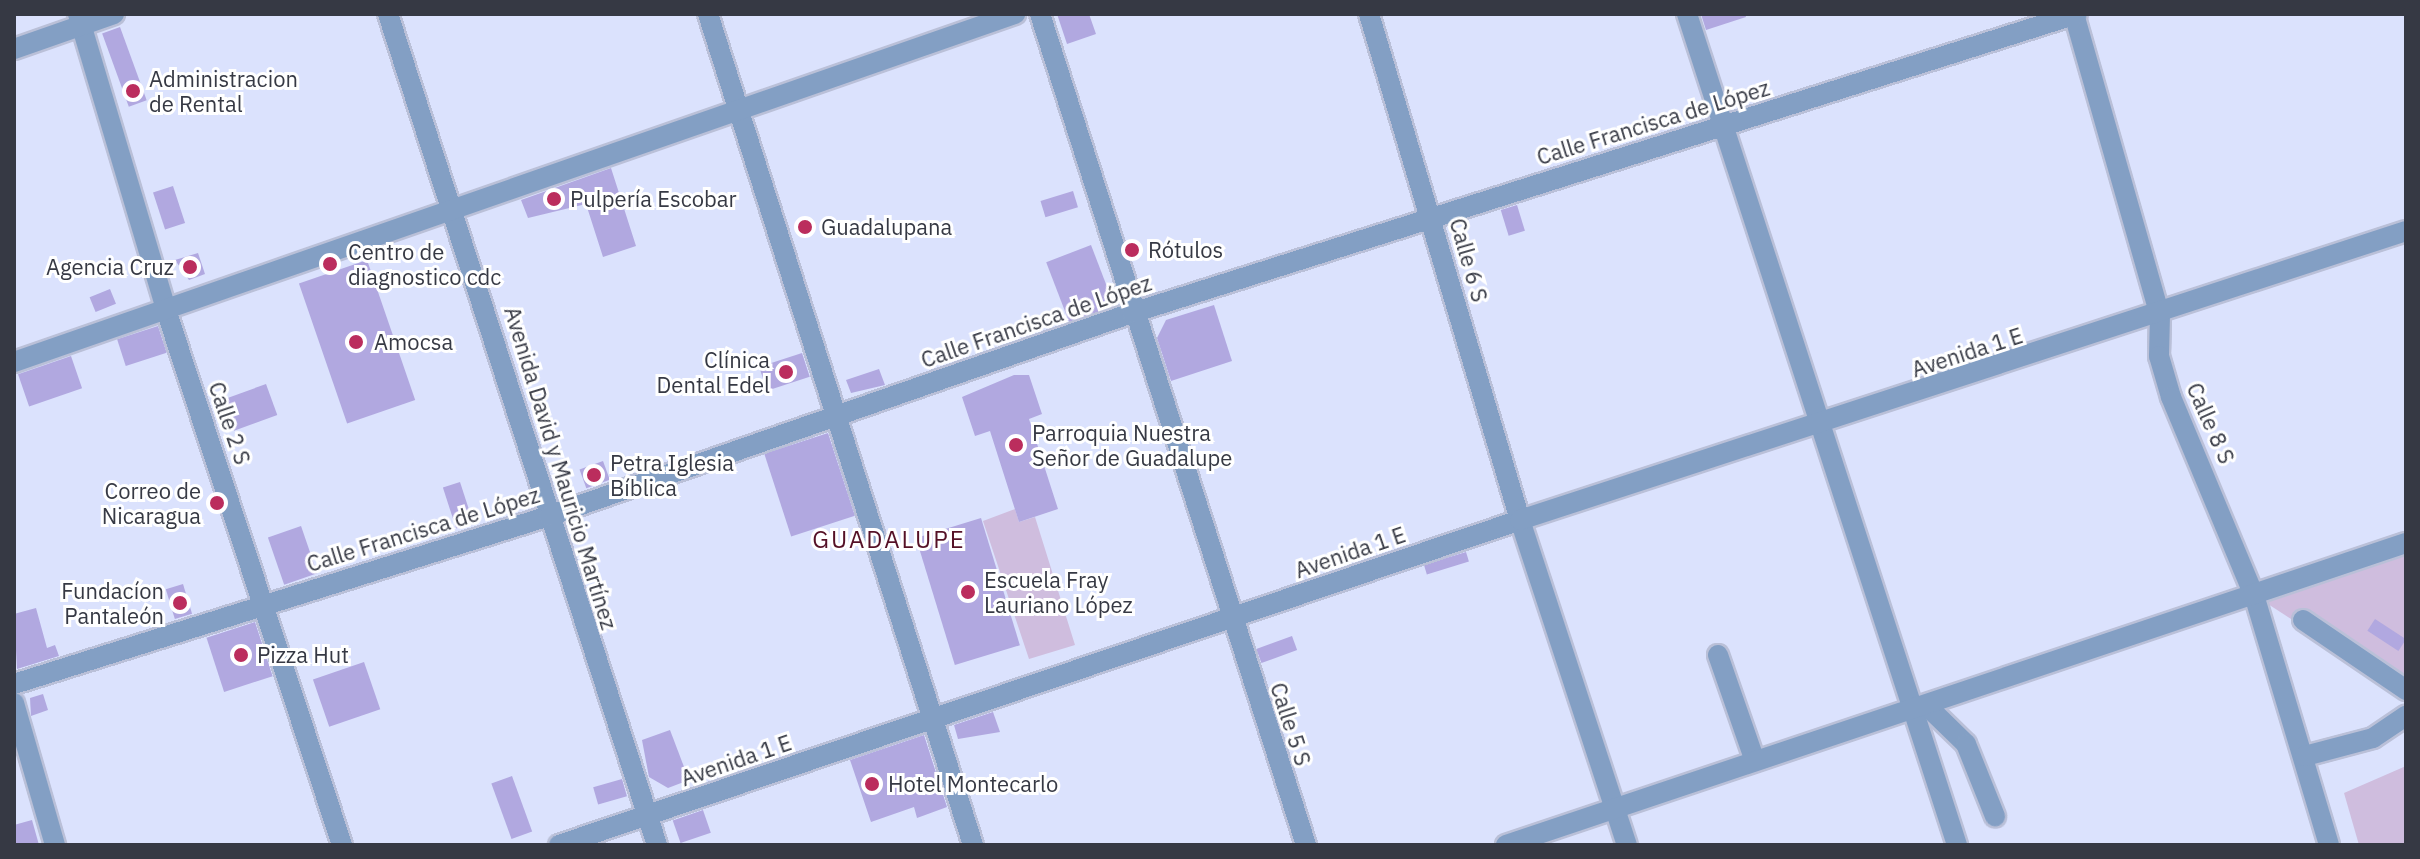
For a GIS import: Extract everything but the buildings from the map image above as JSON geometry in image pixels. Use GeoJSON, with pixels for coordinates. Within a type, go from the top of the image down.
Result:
{"type":"FeatureCollection","features":[{"type":"Feature","properties":{"kind":"street"},"geometry":{"type":"LineString","coordinates":[[14,49],[80,20],[114,14]]}},
{"type":"Feature","properties":{"kind":"street","name":"Avenida David y Mauricio Martínez"},"geometry":{"type":"LineString","coordinates":[[388,14],[456,211],[549,516],[657,845]]}},
{"type":"Feature","properties":{"kind":"street"},"geometry":{"type":"LineString","coordinates":[[708,14],[973,845]]}},
{"type":"Feature","properties":{"kind":"street"},"geometry":{"type":"LineString","coordinates":[[14,362],[456,211],[1015,14]]}},
{"type":"Feature","properties":{"kind":"street","name":"Calle 5 S"},"geometry":{"type":"LineString","coordinates":[[1040,14],[1132,313],[1306,845]]}},
{"type":"Feature","properties":{"kind":"street","name":"Calle 6 S"},"geometry":{"type":"LineString","coordinates":[[1369,14],[1520,520],[1627,845]]}},
{"type":"Feature","properties":{"kind":"street"},"geometry":{"type":"LineString","coordinates":[[1687,14],[1820,425],[1919,709],[1957,845]]}},
{"type":"Feature","properties":{"kind":"street","name":"Calle Francisca de López"},"geometry":{"type":"LineString","coordinates":[[14,684],[267,602],[549,516],[1132,313],[2075,14]]}},
{"type":"Feature","properties":{"kind":"street","name":"Calle 8 S"},"geometry":{"type":"LineString","coordinates":[[2075,14],[2160,315],[2159,356],[2171,397],[2254,595],[2305,756],[2329,845]]}},
{"type":"Feature","properties":{"kind":"street","name":"Calle 2 S"},"geometry":{"type":"LineString","coordinates":[[80,20],[166,310],[267,602],[342,845]]}},
{"type":"Feature","properties":{"kind":"street","name":"Avenida 1 E"},"geometry":{"type":"LineString","coordinates":[[559,845],[1520,520],[2160,315],[2406,231]]}},
{"type":"Feature","properties":{"kind":"street"},"geometry":{"type":"LineString","coordinates":[[1506,845],[1616,806],[1919,709],[2406,543]]}},
{"type":"Feature","properties":{"kind":"street"},"geometry":{"type":"LineString","coordinates":[[2303,620],[2406,690]]}},
{"type":"Feature","properties":{"kind":"street"},"geometry":{"type":"LineString","coordinates":[[1718,655],[1755,761]]}},
{"type":"Feature","properties":{"kind":"street"},"geometry":{"type":"LineString","coordinates":[[14,703],[55,845]]}},
{"type":"Feature","properties":{"kind":"street"},"geometry":{"type":"LineString","coordinates":[[1919,709],[1966,744],[1995,816]]}},
{"type":"Feature","properties":{"kind":"street"},"geometry":{"type":"LineString","coordinates":[[2305,756],[2373,738],[2406,716]]}},
{"type":"Feature","properties":{"kind":"shaded area"},"geometry":{"type":"Polygon","coordinates":[[[1015,509],[1019,522],[1035,517],[1075,645],[1029,659],[983,521],[1015,509]]]}},
{"type":"Feature","properties":{"kind":"shaded area"},"geometry":{"type":"Polygon","coordinates":[[[2406,543],[2406,693],[2254,595],[2406,543]]]}},
{"type":"Feature","properties":{"kind":"shaded area"},"geometry":{"type":"Polygon","coordinates":[[[2406,766],[2406,845],[2359,845],[2344,793],[2406,766]]]}},
{"type":"Feature","properties":{"kind":"place","name":"Administracion de Rental"},"geometry":{"type":"Point","coordinates":[133,91]}},
{"type":"Feature","properties":{"kind":"place","name":"Pulpería Escobar"},"geometry":{"type":"Point","coordinates":[554,199]}},
{"type":"Feature","properties":{"kind":"place","name":"Guadalupana"},"geometry":{"type":"Point","coordinates":[805,227]}},
{"type":"Feature","properties":{"kind":"place","name":"Rótulos"},"geometry":{"type":"Point","coordinates":[1132,250]}},
{"type":"Feature","properties":{"kind":"place","name":"Centro de diagnostico cdc"},"geometry":{"type":"Point","coordinates":[330,264]}},
{"type":"Feature","properties":{"kind":"place","name":"Agencia Cruz"},"geometry":{"type":"Point","coordinates":[190,267]}},
{"type":"Feature","properties":{"kind":"place","name":"Amocsa"},"geometry":{"type":"Point","coordinates":[356,342]}},
{"type":"Feature","properties":{"kind":"place","name":"Clínica Dental Edel"},"geometry":{"type":"Point","coordinates":[786,372]}},
{"type":"Feature","properties":{"kind":"place","name":"Parroquia Nuestra Señor de Guadalupe"},"geometry":{"type":"Point","coordinates":[1016,445]}},
{"type":"Feature","properties":{"kind":"place","name":"Petra Iglesia Bíblica"},"geometry":{"type":"Point","coordinates":[594,475]}},
{"type":"Feature","properties":{"kind":"place","name":"Correo de Nicaragua"},"geometry":{"type":"Point","coordinates":[217,503]}},
{"type":"Feature","properties":{"kind":"place","name":"Escuela Fray Lauriano López"},"geometry":{"type":"Point","coordinates":[968,592]}},
{"type":"Feature","properties":{"kind":"place","name":"Fundacíon Pantaleón"},"geometry":{"type":"Point","coordinates":[180,603]}},
{"type":"Feature","properties":{"kind":"place","name":"Pizza Hut"},"geometry":{"type":"Point","coordinates":[241,655]}},
{"type":"Feature","properties":{"kind":"place","name":"Hotel Montecarlo"},"geometry":{"type":"Point","coordinates":[872,784]}},
{"type":"Feature","properties":{"kind":"district","name":"GUADALUPE"},"geometry":{"type":"Point","coordinates":[889,540]}}]}
